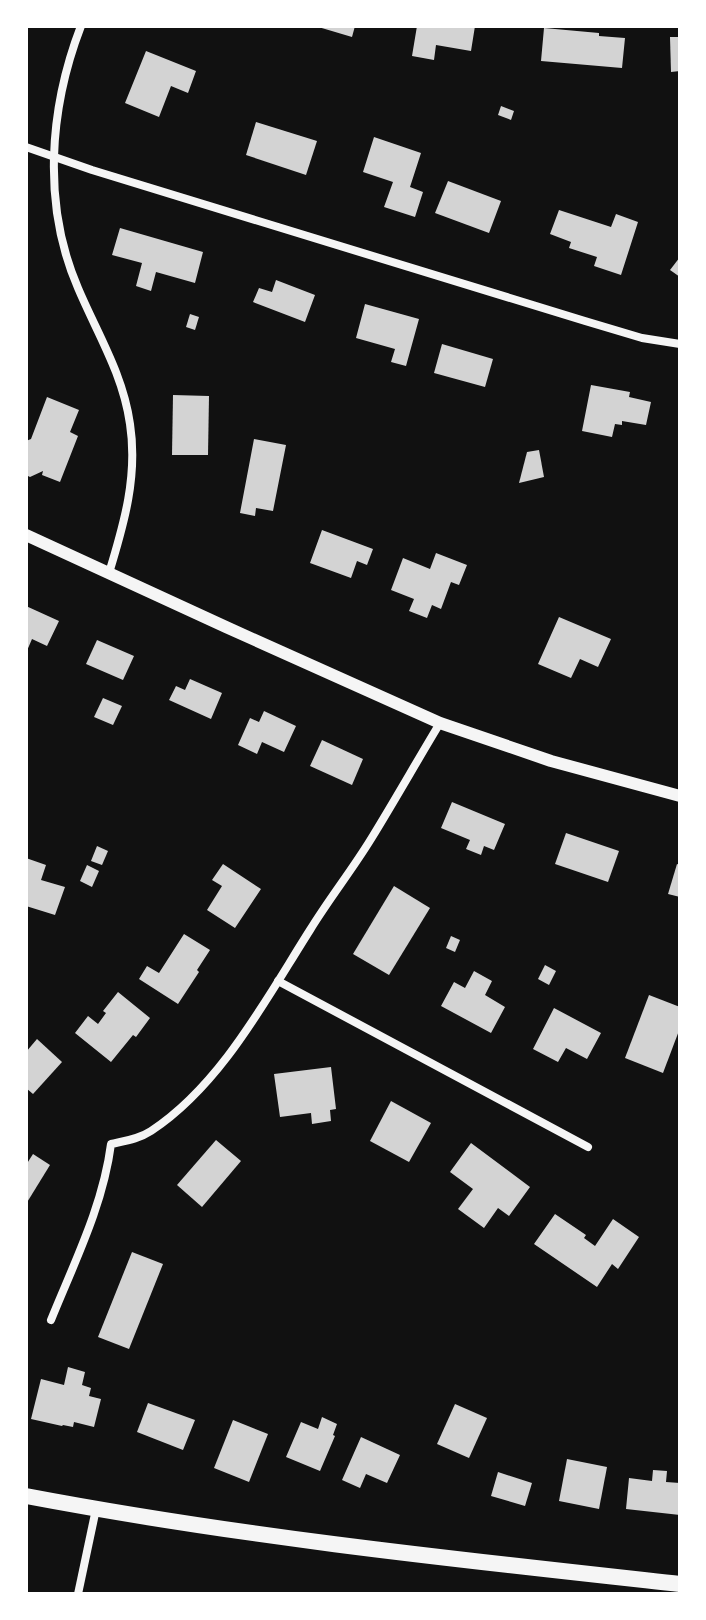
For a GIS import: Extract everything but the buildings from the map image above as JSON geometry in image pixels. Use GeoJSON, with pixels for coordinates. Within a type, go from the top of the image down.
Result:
{"type":"FeatureCollection","features":[{"type":"Feature","properties":{"kind":"main road"},"geometry":{"type":"LineString","coordinates":[[26,1496],[354,1548],[680,1584]]}},
{"type":"Feature","properties":{"kind":"street"},"geometry":{"type":"LineString","coordinates":[[81,26],[62,90],[54,156],[57,205],[66,256],[77,288],[115,367],[130,424],[133,458],[130,490],[109,573]]}},
{"type":"Feature","properties":{"kind":"street"},"geometry":{"type":"LineString","coordinates":[[26,147],[585,321],[642,338],[680,344]]}},
{"type":"Feature","properties":{"kind":"street"},"geometry":{"type":"LineString","coordinates":[[26,535],[440,723],[551,761],[680,796]]}},
{"type":"Feature","properties":{"kind":"street"},"geometry":{"type":"LineString","coordinates":[[51,1320],[97,1206],[111,1144],[148,1133],[181,1106],[220,1065],[370,840],[440,723]]}},
{"type":"Feature","properties":{"kind":"street"},"geometry":{"type":"LineString","coordinates":[[278,981],[588,1147]]}},
{"type":"Feature","properties":{"kind":"street"},"geometry":{"type":"LineString","coordinates":[[78,1594],[96,1509]]}}]}
